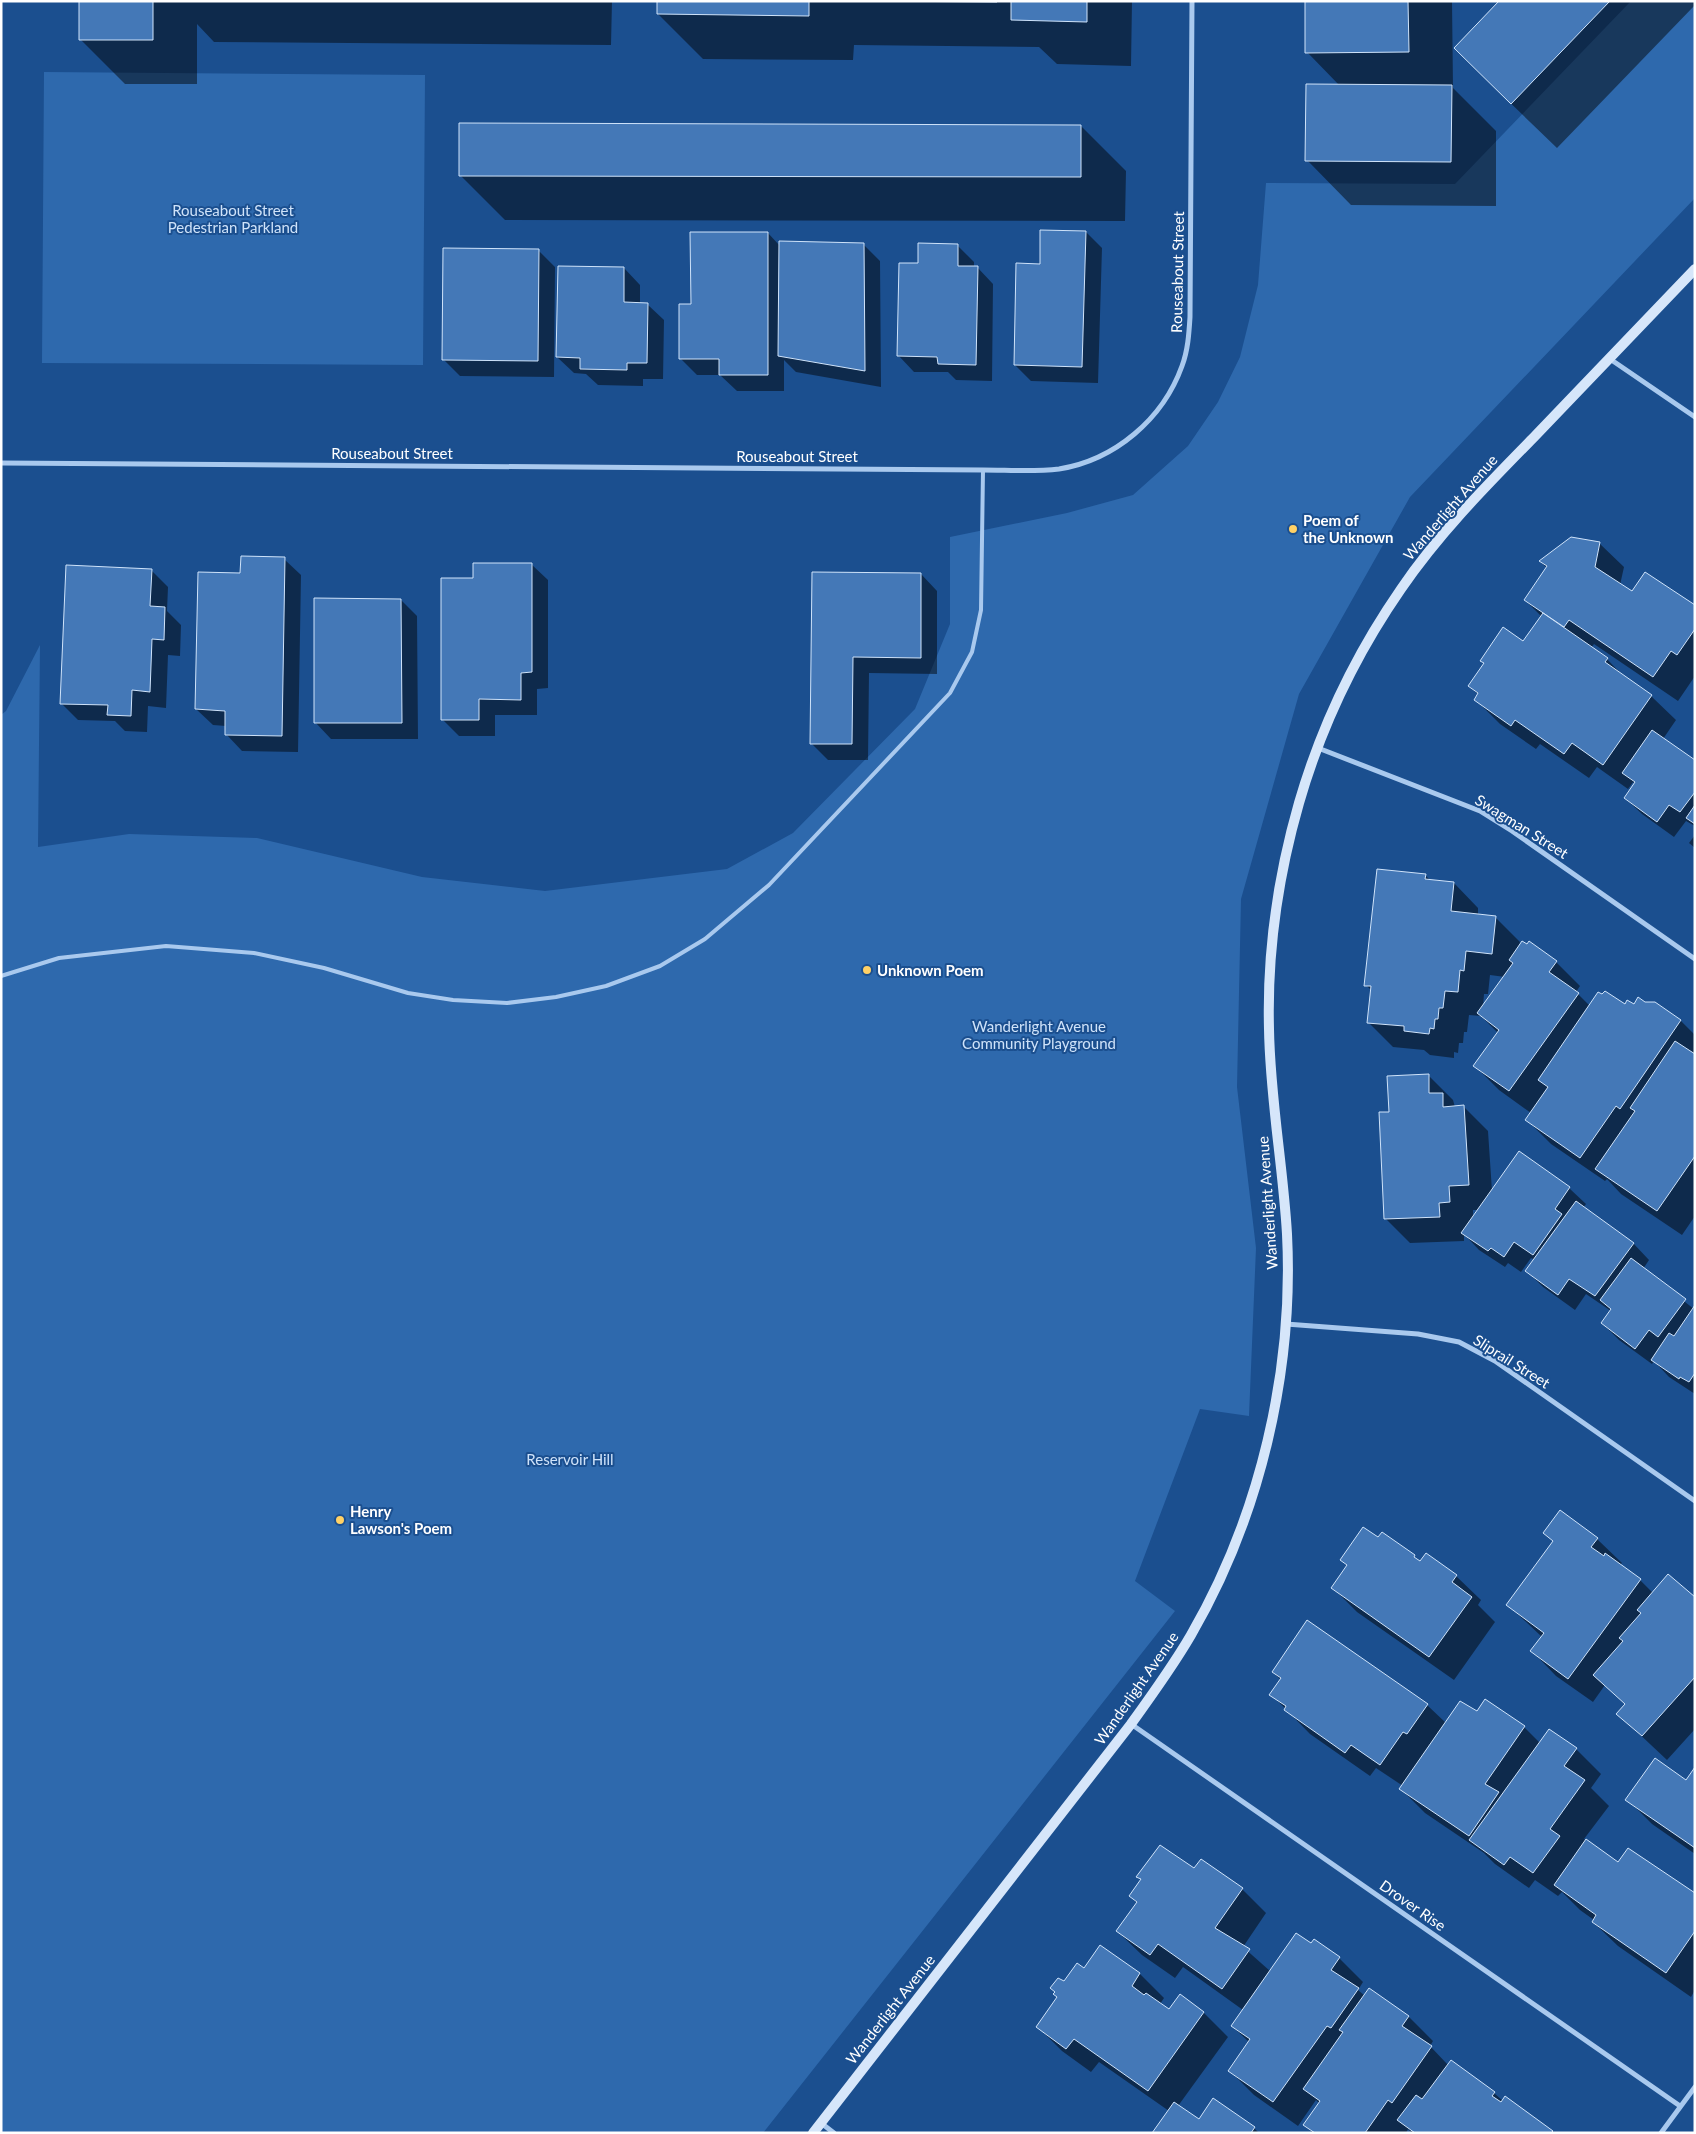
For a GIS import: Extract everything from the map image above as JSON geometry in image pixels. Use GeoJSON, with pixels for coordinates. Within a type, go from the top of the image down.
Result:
{"type":"FeatureCollection","features":[{"type":"Feature","properties":{"kind":"street","name":"Rouseabout Street"},"geometry":{"type":"LineString","coordinates":[[1,463],[983,470],[1059,469],[1082,464],[1126,442],[1144,426],[1160,408],[1173,388],[1186,349],[1190,317],[1192,1]]}},
{"type":"Feature","properties":{"kind":"street","name":"Wanderlight Avenue"},"geometry":{"type":"LineString","coordinates":[[813,2133],[1131,1724],[1163,1679],[1192,1633],[1217,1585],[1238,1535],[1256,1484],[1269,1431],[1279,1378],[1286,1324],[1287,1236],[1272,1087],[1269,1030],[1270,972],[1275,915],[1285,858],[1299,802],[1317,747],[1341,692],[1365,646],[1406,582],[1437,540],[1695,269]]}},
{"type":"Feature","properties":{"kind":"street"},"geometry":{"type":"LineString","coordinates":[[1610,358],[1695,416]]}},
{"type":"Feature","properties":{"kind":"street","name":"Swagman Street"},"geometry":{"type":"LineString","coordinates":[[1317,747],[1480,811],[1512,831],[1695,959]]}},
{"type":"Feature","properties":{"kind":"street","name":"Sliprail Street"},"geometry":{"type":"LineString","coordinates":[[1286,1324],[1425,1335],[1459,1342],[1478,1350],[1695,1500]]}},
{"type":"Feature","properties":{"kind":"street","name":"Drover Rise"},"geometry":{"type":"LineString","coordinates":[[1131,1724],[1680,2106]]}},
{"type":"Feature","properties":{"kind":"street"},"geometry":{"type":"LineString","coordinates":[[1661,2133],[1695,2087]]}},
{"type":"Feature","properties":{"kind":"street"},"geometry":{"type":"LineString","coordinates":[[820,2123],[834,2133]]}},
{"type":"Feature","properties":{"kind":"lane"},"geometry":{"type":"LineString","coordinates":[[1,976],[59,958],[166,946],[254,952],[324,968],[408,993],[453,1000],[507,1003],[556,997],[606,986],[660,966],[704,939],[769,885],[950,693],[972,652],[980,610],[983,470]]}},
{"type":"Feature","properties":{"kind":"green space","name":"Reservoir Hill"},"geometry":{"type":"Polygon","coordinates":[[[1631,1],[1695,1],[1695,198],[1410,497],[1299,694],[1241,899],[1237,1087],[1256,1248],[1249,1416],[1200,1409],[1135,1581],[1175,1611],[763,2133],[1,2133],[1,715],[6,711],[40,645],[38,847],[129,834],[257,838],[422,877],[545,891],[727,869],[793,833],[915,709],[950,624],[950,537],[1067,513],[1133,495],[1188,446],[1218,402],[1240,357],[1258,285],[1266,183],[1455,184],[1631,1]]]}},
{"type":"Feature","properties":{"kind":"green space","name":"Rouseabout Street Pedestrian Parkland"},"geometry":{"type":"Polygon","coordinates":[[[44,72],[425,75],[423,365],[42,363],[44,72]]]}},
{"type":"Feature","properties":{"kind":"building"},"geometry":{"type":"Polygon","coordinates":[[[79,1],[153,1],[153,40],[79,40],[79,1]]]}},
{"type":"Feature","properties":{"kind":"building"},"geometry":{"type":"Polygon","coordinates":[[[657,1],[809,1],[809,16],[657,14],[657,1]]]}},
{"type":"Feature","properties":{"kind":"building"},"geometry":{"type":"Polygon","coordinates":[[[872,1],[997,1],[997,2],[872,1]]]}},
{"type":"Feature","properties":{"kind":"building"},"geometry":{"type":"Polygon","coordinates":[[[1011,1],[1087,1],[1087,22],[1011,20],[1011,1]]]}},
{"type":"Feature","properties":{"kind":"building"},"geometry":{"type":"Polygon","coordinates":[[[1305,1],[1408,1],[1409,52],[1305,53],[1305,1]]]}},
{"type":"Feature","properties":{"kind":"building"},"geometry":{"type":"Polygon","coordinates":[[[1499,1],[1610,1],[1511,104],[1454,48],[1499,1]]]}},
{"type":"Feature","properties":{"kind":"building"},"geometry":{"type":"Polygon","coordinates":[[[1306,84],[1452,85],[1451,162],[1305,161],[1306,84]]]}},
{"type":"Feature","properties":{"kind":"building"},"geometry":{"type":"Polygon","coordinates":[[[459,123],[1081,125],[1081,177],[459,176],[459,123]]]}},
{"type":"Feature","properties":{"kind":"building"},"geometry":{"type":"Polygon","coordinates":[[[1040,230],[1086,231],[1082,367],[1014,365],[1016,263],[1040,264],[1040,230]]]}},
{"type":"Feature","properties":{"kind":"building"},"geometry":{"type":"Polygon","coordinates":[[[690,232],[768,232],[768,375],[719,375],[719,359],[679,359],[679,304],[691,304],[690,232]]]}},
{"type":"Feature","properties":{"kind":"building"},"geometry":{"type":"Polygon","coordinates":[[[779,241],[864,243],[865,371],[778,356],[779,241]]]}},
{"type":"Feature","properties":{"kind":"building"},"geometry":{"type":"Polygon","coordinates":[[[918,243],[958,244],[958,266],[978,266],[976,365],[938,364],[937,357],[897,356],[899,263],[918,263],[918,243]]]}},
{"type":"Feature","properties":{"kind":"building"},"geometry":{"type":"Polygon","coordinates":[[[443,248],[539,249],[538,361],[442,360],[443,248]]]}},
{"type":"Feature","properties":{"kind":"building"},"geometry":{"type":"Polygon","coordinates":[[[558,266],[624,267],[624,302],[648,303],[647,363],[627,363],[627,370],[580,369],[580,358],[556,357],[558,266]]]}},
{"type":"Feature","properties":{"kind":"building"},"geometry":{"type":"Polygon","coordinates":[[[1571,537],[1600,542],[1595,567],[1632,591],[1645,572],[1695,605],[1695,629],[1677,655],[1671,651],[1653,677],[1569,620],[1564,627],[1524,600],[1547,566],[1539,561],[1571,537]]]}},
{"type":"Feature","properties":{"kind":"building"},"geometry":{"type":"Polygon","coordinates":[[[241,556],[285,557],[282,736],[225,735],[225,711],[195,709],[198,572],[240,573],[241,556]]]}},
{"type":"Feature","properties":{"kind":"building"},"geometry":{"type":"Polygon","coordinates":[[[473,563],[532,563],[532,672],[521,673],[521,700],[479,699],[479,720],[441,720],[441,578],[473,578],[473,563]]]}},
{"type":"Feature","properties":{"kind":"building"},"geometry":{"type":"Polygon","coordinates":[[[66,565],[152,569],[150,606],[165,607],[164,640],[152,639],[150,692],[132,690],[131,716],[107,715],[108,705],[60,704],[66,565]]]}},
{"type":"Feature","properties":{"kind":"building"},"geometry":{"type":"Polygon","coordinates":[[[812,572],[921,573],[921,658],[853,657],[852,744],[810,744],[812,572]]]}},
{"type":"Feature","properties":{"kind":"building"},"geometry":{"type":"Polygon","coordinates":[[[314,598],[401,599],[402,723],[314,723],[314,598]]]}},
{"type":"Feature","properties":{"kind":"building"},"geometry":{"type":"Polygon","coordinates":[[[1543,613],[1608,658],[1605,662],[1652,695],[1603,765],[1572,743],[1564,754],[1515,720],[1511,726],[1474,700],[1478,693],[1468,686],[1484,663],[1480,661],[1503,627],[1523,641],[1543,613]]]}},
{"type":"Feature","properties":{"kind":"building"},"geometry":{"type":"Polygon","coordinates":[[[1652,730],[1695,760],[1695,792],[1680,812],[1669,805],[1657,822],[1624,798],[1635,782],[1622,773],[1652,730]]]}},
{"type":"Feature","properties":{"kind":"building"},"geometry":{"type":"Polygon","coordinates":[[[1695,805],[1695,824],[1686,818],[1695,805]]]}},
{"type":"Feature","properties":{"kind":"building"},"geometry":{"type":"Polygon","coordinates":[[[1377,869],[1426,874],[1425,879],[1454,882],[1451,911],[1496,916],[1492,954],[1466,951],[1464,971],[1460,970],[1458,992],[1445,991],[1443,1008],[1439,1008],[1438,1019],[1435,1019],[1434,1029],[1430,1028],[1429,1034],[1404,1031],[1404,1026],[1367,1023],[1371,986],[1364,986],[1377,869]]]}},
{"type":"Feature","properties":{"kind":"building"},"geometry":{"type":"Polygon","coordinates":[[[1522,941],[1527,944],[1529,941],[1557,961],[1549,972],[1579,993],[1509,1091],[1473,1066],[1499,1030],[1477,1013],[1513,963],[1509,960],[1522,941]]]}},
{"type":"Feature","properties":{"kind":"building"},"geometry":{"type":"Polygon","coordinates":[[[1605,991],[1625,1004],[1627,1000],[1634,1004],[1638,997],[1645,1002],[1655,1002],[1681,1020],[1620,1109],[1616,1106],[1580,1158],[1525,1120],[1548,1087],[1538,1080],[1598,992],[1602,994],[1605,991]]]}},
{"type":"Feature","properties":{"kind":"building"},"geometry":{"type":"Polygon","coordinates":[[[1675,1041],[1695,1054],[1695,1156],[1657,1211],[1595,1169],[1635,1111],[1630,1108],[1675,1041]]]}},
{"type":"Feature","properties":{"kind":"building"},"geometry":{"type":"Polygon","coordinates":[[[1429,1074],[1429,1093],[1443,1093],[1443,1107],[1464,1105],[1469,1185],[1449,1186],[1450,1202],[1439,1203],[1440,1217],[1384,1219],[1379,1112],[1389,1112],[1387,1076],[1429,1074]]]}},
{"type":"Feature","properties":{"kind":"building"},"geometry":{"type":"Polygon","coordinates":[[[1519,1151],[1570,1187],[1555,1209],[1562,1214],[1533,1255],[1514,1242],[1504,1257],[1491,1248],[1488,1251],[1461,1233],[1519,1151]]]}},
{"type":"Feature","properties":{"kind":"building"},"geometry":{"type":"Polygon","coordinates":[[[1576,1201],[1634,1243],[1595,1296],[1569,1279],[1558,1295],[1525,1271],[1576,1201]]]}},
{"type":"Feature","properties":{"kind":"building"},"geometry":{"type":"Polygon","coordinates":[[[1631,1258],[1686,1299],[1658,1337],[1649,1330],[1635,1349],[1601,1323],[1611,1309],[1600,1300],[1631,1258]]]}},
{"type":"Feature","properties":{"kind":"building"},"geometry":{"type":"Polygon","coordinates":[[[1695,1305],[1695,1373],[1689,1382],[1680,1377],[1679,1379],[1651,1360],[1669,1333],[1674,1336],[1695,1305]]]}},
{"type":"Feature","properties":{"kind":"building"},"geometry":{"type":"Polygon","coordinates":[[[1560,1510],[1598,1538],[1591,1547],[1604,1556],[1605,1553],[1641,1579],[1568,1679],[1530,1651],[1544,1633],[1506,1605],[1553,1541],[1543,1533],[1560,1510]]]}},
{"type":"Feature","properties":{"kind":"building"},"geometry":{"type":"Polygon","coordinates":[[[1363,1527],[1378,1537],[1382,1532],[1415,1555],[1414,1557],[1420,1561],[1426,1553],[1457,1575],[1452,1582],[1472,1597],[1429,1657],[1331,1588],[1347,1565],[1340,1560],[1363,1527]]]}},
{"type":"Feature","properties":{"kind":"building"},"geometry":{"type":"Polygon","coordinates":[[[1668,1574],[1695,1597],[1695,1677],[1642,1736],[1616,1714],[1625,1704],[1593,1675],[1623,1641],[1619,1638],[1641,1613],[1637,1610],[1668,1574]]]}},
{"type":"Feature","properties":{"kind":"building"},"geometry":{"type":"Polygon","coordinates":[[[1307,1620],[1428,1704],[1407,1734],[1403,1732],[1380,1765],[1351,1745],[1345,1753],[1284,1710],[1286,1706],[1269,1695],[1281,1678],[1272,1672],[1307,1620]]]}},
{"type":"Feature","properties":{"kind":"building"},"geometry":{"type":"Polygon","coordinates":[[[1485,1699],[1525,1726],[1485,1784],[1499,1792],[1469,1836],[1399,1789],[1460,1701],[1477,1711],[1485,1699]]]}},
{"type":"Feature","properties":{"kind":"building"},"geometry":{"type":"Polygon","coordinates":[[[1549,1729],[1577,1748],[1564,1766],[1585,1780],[1550,1829],[1560,1836],[1533,1873],[1510,1857],[1504,1865],[1469,1840],[1549,1729]]]}},
{"type":"Feature","properties":{"kind":"building"},"geometry":{"type":"Polygon","coordinates":[[[1655,1758],[1686,1780],[1695,1767],[1695,1848],[1625,1800],[1655,1758]]]}},
{"type":"Feature","properties":{"kind":"building"},"geometry":{"type":"Polygon","coordinates":[[[1586,1839],[1618,1862],[1628,1848],[1695,1893],[1695,1931],[1666,1973],[1592,1922],[1596,1915],[1554,1885],[1586,1839]]]}},
{"type":"Feature","properties":{"kind":"building"},"geometry":{"type":"Polygon","coordinates":[[[1160,1845],[1194,1868],[1201,1859],[1243,1888],[1215,1928],[1250,1949],[1222,1989],[1158,1944],[1150,1955],[1116,1931],[1137,1902],[1129,1896],[1141,1879],[1136,1877],[1160,1845]]]}},
{"type":"Feature","properties":{"kind":"building"},"geometry":{"type":"Polygon","coordinates":[[[1296,1933],[1311,1943],[1314,1939],[1340,1957],[1331,1970],[1359,1988],[1331,2028],[1327,2026],[1273,2102],[1228,2071],[1250,2039],[1231,2026],[1296,1933]]]}},
{"type":"Feature","properties":{"kind":"building"},"geometry":{"type":"Polygon","coordinates":[[[1100,1945],[1140,1973],[1132,1986],[1144,1995],[1146,1993],[1169,2009],[1180,1994],[1204,2012],[1148,2091],[1074,2039],[1066,2049],[1036,2027],[1057,1997],[1050,1988],[1058,1978],[1064,1981],[1077,1963],[1084,1968],[1100,1945]]]}},
{"type":"Feature","properties":{"kind":"building"},"geometry":{"type":"Polygon","coordinates":[[[1369,1988],[1409,2016],[1402,2026],[1432,2046],[1392,2103],[1388,2100],[1365,2133],[1315,2133],[1303,2125],[1320,2101],[1303,2089],[1343,2032],[1339,2030],[1369,1988]]]}},
{"type":"Feature","properties":{"kind":"building"},"geometry":{"type":"Polygon","coordinates":[[[1451,2060],[1495,2092],[1492,2096],[1501,2102],[1505,2096],[1553,2131],[1551,2133],[1415,2133],[1397,2120],[1416,2095],[1422,2099],[1451,2060]]]}},
{"type":"Feature","properties":{"kind":"building"},"geometry":{"type":"Polygon","coordinates":[[[1213,2098],[1255,2127],[1251,2133],[1152,2133],[1174,2102],[1199,2119],[1213,2098]]]}},
{"type":"Feature","properties":{"kind":"place","name":"Poem of the Unknown"},"geometry":{"type":"Point","coordinates":[1293,529]}},
{"type":"Feature","properties":{"kind":"place","name":"Unknown Poem"},"geometry":{"type":"Point","coordinates":[867,970]}},
{"type":"Feature","properties":{"kind":"place","name":"Henry Lawson's Poem"},"geometry":{"type":"Point","coordinates":[340,1520]}},
{"type":"Feature","properties":{"kind":"park label","name":"Wanderlight Avenue Community Playground"},"geometry":{"type":"Point","coordinates":[1039,1034]}}]}
